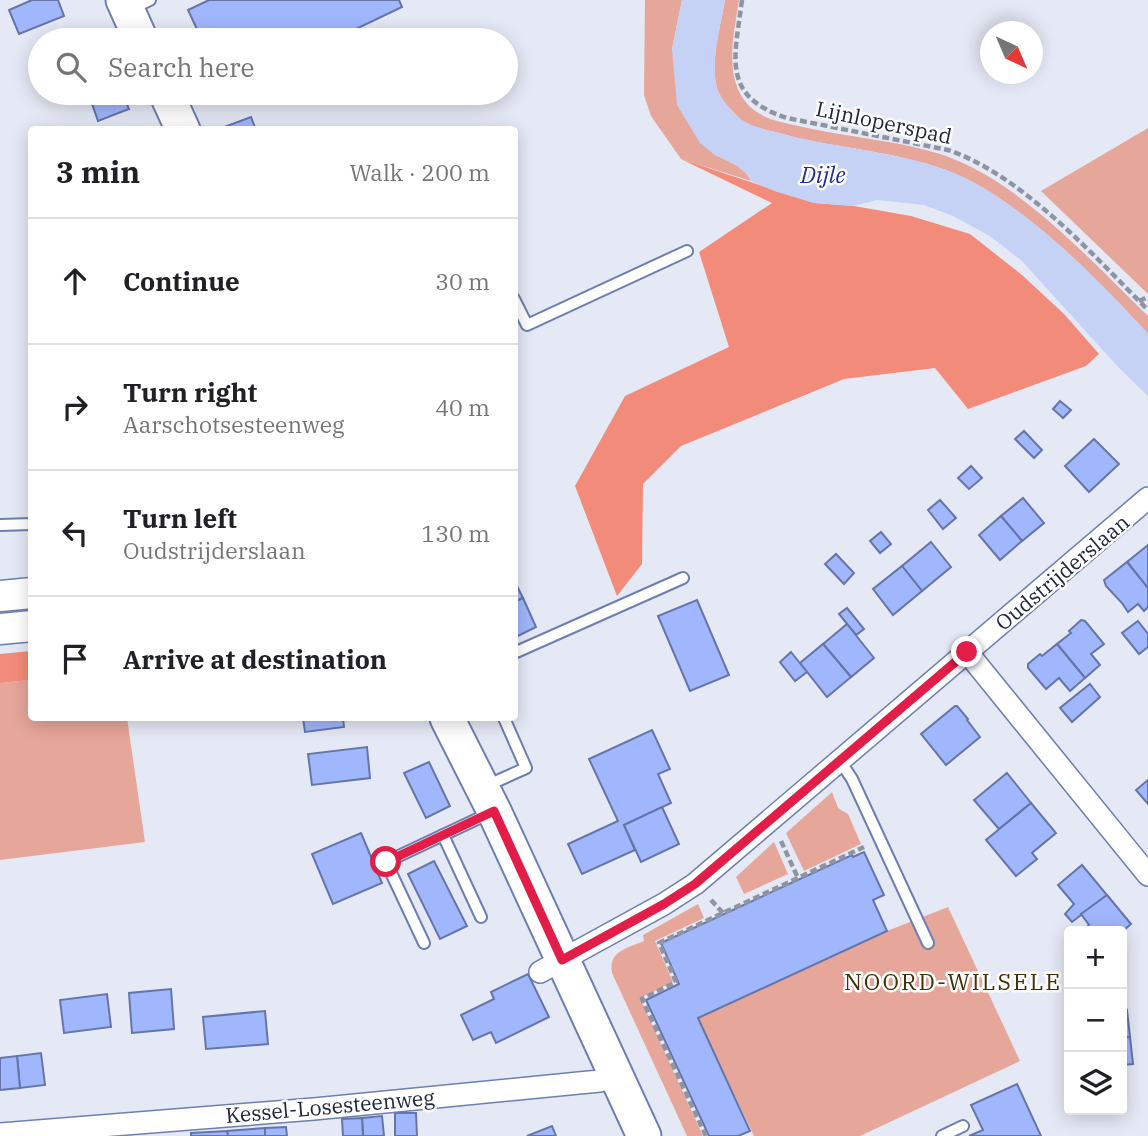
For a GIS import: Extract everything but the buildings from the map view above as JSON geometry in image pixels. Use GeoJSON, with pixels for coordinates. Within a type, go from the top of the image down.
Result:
{"type":"FeatureCollection","features":[{"type":"Feature","properties":{"kind":"main road"},"geometry":{"type":"LineString","coordinates":[[133,4],[138,28]]}},
{"type":"Feature","properties":{"kind":"main road"},"geometry":{"type":"LineString","coordinates":[[172,105],[181,126]]}},
{"type":"Feature","properties":{"kind":"main road"},"geometry":{"type":"LineString","coordinates":[[0,596],[28,593]]}},
{"type":"Feature","properties":{"kind":"main road"},"geometry":{"type":"LineString","coordinates":[[0,629],[28,626]]}},
{"type":"Feature","properties":{"kind":"main road"},"geometry":{"type":"LineString","coordinates":[[449,721],[488,799],[551,966],[615,1074],[644,1136]]}},
{"type":"Feature","properties":{"kind":"street","name":"Oudstrijderslaan"},"geometry":{"type":"LineString","coordinates":[[551,966],[681,894],[1148,498]]}},
{"type":"Feature","properties":{"kind":"street"},"geometry":{"type":"LineString","coordinates":[[967,652],[1148,875]]}},
{"type":"Feature","properties":{"kind":"street","name":"Kessel-Losesteenweg"},"geometry":{"type":"LineString","coordinates":[[0,1134],[314,1109],[553,1086],[600,1081],[615,1074]]}},
{"type":"Feature","properties":{"kind":"lane"},"geometry":{"type":"LineString","coordinates":[[518,307],[527,325],[687,251]]}},
{"type":"Feature","properties":{"kind":"lane"},"geometry":{"type":"LineString","coordinates":[[0,525],[28,524]]}},
{"type":"Feature","properties":{"kind":"lane"},"geometry":{"type":"LineString","coordinates":[[518,651],[683,578]]}},
{"type":"Feature","properties":{"kind":"lane"},"geometry":{"type":"LineString","coordinates":[[424,943],[386,862],[443,835],[526,768],[505,721]]}},
{"type":"Feature","properties":{"kind":"lane"},"geometry":{"type":"LineString","coordinates":[[840,761],[852,779],[928,943]]}},
{"type":"Feature","properties":{"kind":"lane"},"geometry":{"type":"LineString","coordinates":[[443,835],[481,917]]}},
{"type":"Feature","properties":{"kind":"lane"},"geometry":{"type":"LineString","coordinates":[[942,1136],[963,1126]]}},
{"type":"Feature","properties":{"kind":"path","name":"Lijnloperspad"},"geometry":{"type":"LineString","coordinates":[[742,0],[736,65],[738,83],[750,99],[767,111],[787,118],[964,156],[1013,187],[1047,213],[1148,310]]}},
{"type":"Feature","properties":{"kind":"path"},"geometry":{"type":"LineString","coordinates":[[1139,301],[1148,297]]}},
{"type":"Feature","properties":{"kind":"path"},"geometry":{"type":"LineString","coordinates":[[771,820],[799,878]]}},
{"type":"Feature","properties":{"kind":"path"},"geometry":{"type":"LineString","coordinates":[[706,1136],[642,999],[676,982],[659,943],[880,839]]}},
{"type":"Feature","properties":{"kind":"path"},"geometry":{"type":"LineString","coordinates":[[708,897],[723,913]]}},
{"type":"Feature","properties":{"kind":"shaded area"},"geometry":{"type":"Polygon","coordinates":[[[645,0],[682,0],[672,49],[715,155],[740,168],[751,181],[681,159],[651,116],[644,95],[645,0]]]}},
{"type":"Feature","properties":{"kind":"shaded area"},"geometry":{"type":"Polygon","coordinates":[[[725,0],[739,0],[733,43],[733,73],[737,87],[754,110],[763,116],[812,129],[922,149],[969,166],[1025,201],[1077,247],[1148,316],[1148,334],[1055,241],[973,182],[925,163],[759,128],[740,118],[721,98],[716,85],[716,48],[725,0]]]}},
{"type":"Feature","properties":{"kind":"shaded area"},"geometry":{"type":"Polygon","coordinates":[[[1148,128],[1148,294],[1041,191],[1148,128]]]}},
{"type":"Feature","properties":{"kind":"shaded area"},"geometry":{"type":"Polygon","coordinates":[[[681,159],[814,203],[854,206],[911,216],[970,234],[1022,275],[1064,314],[1099,354],[1086,366],[968,409],[935,368],[844,379],[681,446],[643,484],[642,564],[617,596],[575,486],[625,396],[729,347],[699,252],[772,203],[681,159]]]}},
{"type":"Feature","properties":{"kind":"shaded area"},"geometry":{"type":"Polygon","coordinates":[[[28,651],[28,680],[0,683],[0,654],[28,651]]]}},
{"type":"Feature","properties":{"kind":"shaded area"},"geometry":{"type":"Polygon","coordinates":[[[28,680],[28,721],[127,721],[145,842],[0,860],[0,683],[28,680]]]}},
{"type":"Feature","properties":{"kind":"shaded area"},"geometry":{"type":"Polygon","coordinates":[[[832,792],[838,808],[848,814],[861,844],[804,871],[786,833],[832,792]]]}},
{"type":"Feature","properties":{"kind":"shaded area"},"geometry":{"type":"Polygon","coordinates":[[[774,842],[788,874],[744,894],[736,877],[774,842]]]}},
{"type":"Feature","properties":{"kind":"shaded area"},"geometry":{"type":"Polygon","coordinates":[[[698,904],[704,918],[655,941],[673,982],[640,998],[703,1136],[687,1136],[612,973],[612,966],[620,951],[644,941],[643,935],[698,904]]]}},
{"type":"Feature","properties":{"kind":"shaded area"},"geometry":{"type":"Polygon","coordinates":[[[948,907],[1020,1061],[860,1136],[754,1136],[698,1018],[887,931],[948,907]]]}},
{"type":"Feature","properties":{"kind":"water","name":"Dijle"},"geometry":{"type":"Polygon","coordinates":[[[682,0],[725,0],[716,48],[716,85],[725,103],[744,121],[796,137],[904,158],[946,170],[973,182],[1000,199],[1055,241],[1148,334],[1148,396],[1022,261],[990,236],[953,216],[924,205],[877,200],[854,206],[814,203],[774,191],[751,181],[736,165],[715,155],[700,143],[677,105],[672,49],[682,0]]]}},
{"type":"Feature","properties":{"kind":"district","name":"NOORD-WILSELE"},"geometry":{"type":"Point","coordinates":[953,981]}},
{"type":"Feature","properties":{"kind":"route"},"geometry":{"type":"LineString","coordinates":[[386,862],[494,811],[562,960],[695,884],[967,652]]}}]}
